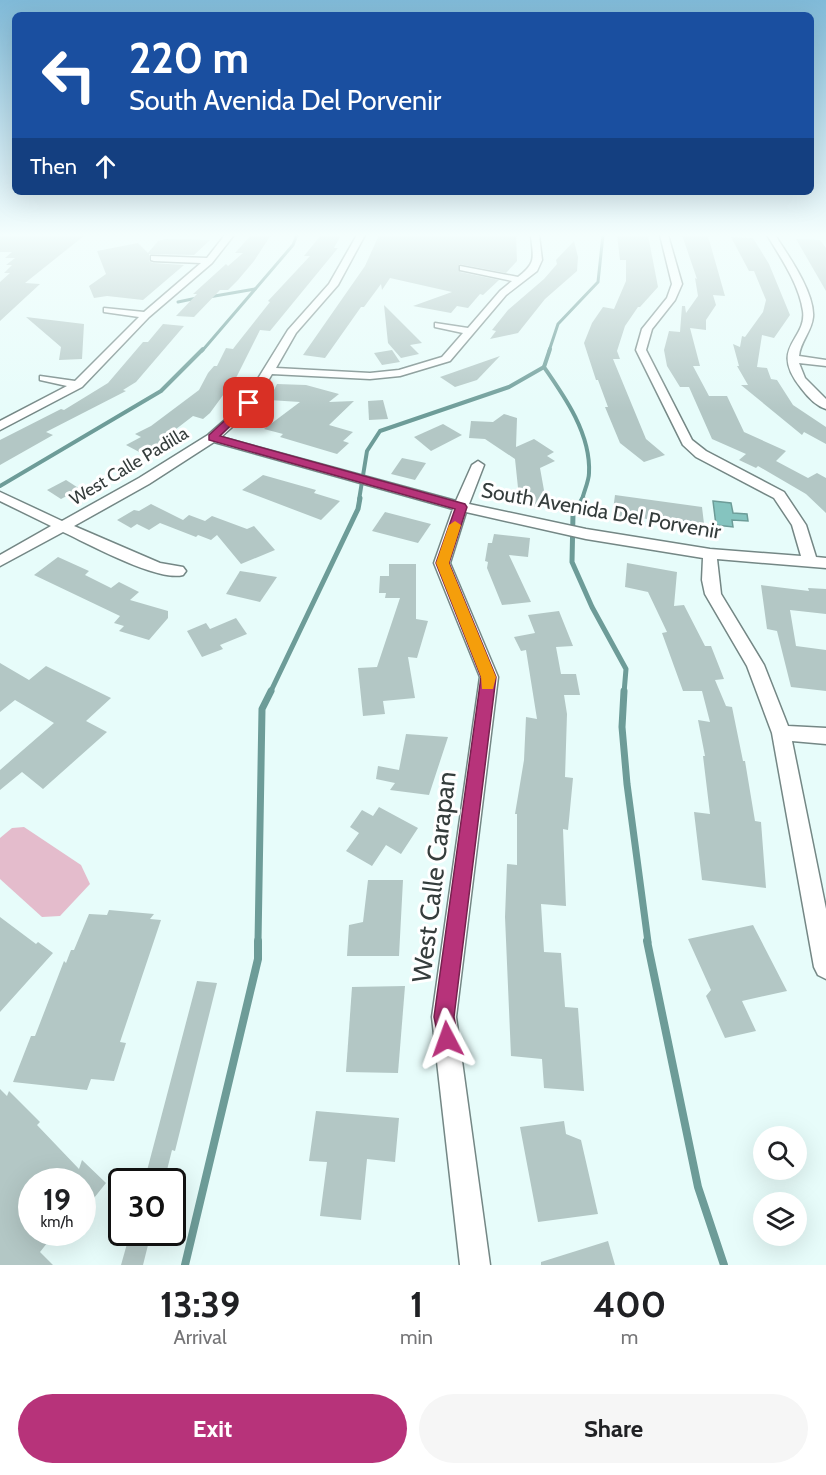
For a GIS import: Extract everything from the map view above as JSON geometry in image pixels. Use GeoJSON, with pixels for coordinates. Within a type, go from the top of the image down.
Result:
{"type":"FeatureCollection","features":[{"type":"Feature","properties":{"kind":"street"},"geometry":{"type":"LineString","coordinates":[[0,426],[78,385],[147,315],[171,294]]}},
{"type":"Feature","properties":{"kind":"street","name":"West Calle Padilla"},"geometry":{"type":"LineString","coordinates":[[0,561],[144,481],[212,438],[246,408],[292,332],[325,294]]}},
{"type":"Feature","properties":{"kind":"street"},"geometry":{"type":"LineString","coordinates":[[270,370],[364,381],[446,359],[501,294]]}},
{"type":"Feature","properties":{"kind":"street"},"geometry":{"type":"LineString","coordinates":[[674,294],[649,322],[641,339],[640,350],[687,442],[700,454],[779,495],[799,525],[810,562]]}},
{"type":"Feature","properties":{"kind":"street"},"geometry":{"type":"LineString","coordinates":[[801,294],[808,309],[809,319],[795,347],[794,359],[799,378],[814,397],[826,405]]}},
{"type":"Feature","properties":{"kind":"street"},"geometry":{"type":"LineString","coordinates":[[107,310],[147,315]]}},
{"type":"Feature","properties":{"kind":"street"},"geometry":{"type":"LineString","coordinates":[[439,325],[470,331]]}},
{"type":"Feature","properties":{"kind":"street"},"geometry":{"type":"LineString","coordinates":[[794,359],[825,363]]}},
{"type":"Feature","properties":{"kind":"street"},"geometry":{"type":"LineString","coordinates":[[44,378],[78,385]]}},
{"type":"Feature","properties":{"kind":"street","name":"South Avenida Del Porvenir"},"geometry":{"type":"LineString","coordinates":[[212,438],[461,507],[586,534],[710,554],[826,563]]}},
{"type":"Feature","properties":{"kind":"street","name":"South Avenida Del Porvenir"},"geometry":{"type":"LineString","coordinates":[[461,507],[478,465]]}},
{"type":"Feature","properties":{"kind":"street"},"geometry":{"type":"LineString","coordinates":[[0,496],[157,568],[178,571]]}},
{"type":"Feature","properties":{"kind":"street","name":"West Calle Carapan"},"geometry":{"type":"LineString","coordinates":[[461,507],[442,563],[489,677],[444,1017],[475,1265]]}},
{"type":"Feature","properties":{"kind":"street"},"geometry":{"type":"LineString","coordinates":[[710,554],[710,580],[713,594],[755,664],[781,733],[826,967]]}},
{"type":"Feature","properties":{"kind":"street"},"geometry":{"type":"LineString","coordinates":[[781,733],[826,736]]}},
{"type":"Feature","properties":{"kind":"shaded area"},"geometry":{"type":"Polygon","coordinates":[[[24,827],[81,865],[90,884],[60,916],[42,917],[0,879],[0,838],[12,828],[24,827]]]}},
{"type":"Feature","properties":{"kind":"water"},"geometry":{"type":"Polygon","coordinates":[[[713,501],[731,503],[733,513],[747,514],[748,521],[732,520],[733,527],[716,525],[713,501]]]}},
{"type":"Feature","properties":{"kind":"building"},"geometry":{"type":"Polygon","coordinates":[[[0,294],[29,294],[0,321],[0,294]]]}},
{"type":"Feature","properties":{"kind":"building"},"geometry":{"type":"Polygon","coordinates":[[[92,294],[150,294],[143,300],[107,296],[94,298],[92,294]]]}},
{"type":"Feature","properties":{"kind":"building"},"geometry":{"type":"Polygon","coordinates":[[[197,294],[216,294],[194,317],[176,316],[197,294]]]}},
{"type":"Feature","properties":{"kind":"building"},"geometry":{"type":"Polygon","coordinates":[[[275,294],[300,294],[270,331],[260,330],[237,376],[210,413],[203,419],[193,416],[167,436],[171,439],[143,454],[126,445],[141,437],[135,434],[151,426],[199,390],[208,373],[214,366],[217,366],[226,348],[233,349],[270,302],[268,301],[275,294]]]}},
{"type":"Feature","properties":{"kind":"building"},"geometry":{"type":"Polygon","coordinates":[[[345,294],[374,294],[364,307],[361,307],[325,358],[303,355],[345,294]]]}},
{"type":"Feature","properties":{"kind":"building"},"geometry":{"type":"Polygon","coordinates":[[[446,294],[480,294],[468,308],[457,306],[451,313],[413,306],[446,294]]]}},
{"type":"Feature","properties":{"kind":"building"},"geometry":{"type":"Polygon","coordinates":[[[527,294],[551,294],[518,333],[490,339],[496,331],[492,330],[508,310],[527,294]]]}},
{"type":"Feature","properties":{"kind":"building"},"geometry":{"type":"Polygon","coordinates":[[[620,294],[652,294],[638,307],[625,326],[617,351],[620,359],[613,359],[646,439],[665,455],[644,462],[620,443],[605,407],[608,407],[584,343],[592,323],[603,307],[614,309],[620,294]]]}},
{"type":"Feature","properties":{"kind":"building"},"geometry":{"type":"Polygon","coordinates":[[[698,294],[724,294],[725,296],[713,295],[716,305],[706,320],[706,330],[690,328],[700,366],[693,366],[709,396],[727,396],[744,432],[786,451],[776,461],[808,478],[817,473],[826,478],[826,513],[806,494],[758,466],[756,468],[739,460],[746,454],[712,439],[689,387],[680,387],[667,366],[664,350],[669,331],[680,332],[682,306],[685,306],[686,313],[698,294]]]}},
{"type":"Feature","properties":{"kind":"building"},"geometry":{"type":"Polygon","coordinates":[[[764,294],[781,294],[790,315],[774,338],[762,335],[757,367],[767,368],[771,379],[777,380],[793,405],[826,427],[826,444],[804,432],[802,435],[741,385],[748,385],[737,366],[739,366],[733,344],[740,347],[742,336],[745,337],[763,312],[766,300],[764,294]]]}},
{"type":"Feature","properties":{"kind":"building"},"geometry":{"type":"Polygon","coordinates":[[[384,305],[422,343],[410,345],[419,354],[401,358],[388,343],[384,305]]]}},
{"type":"Feature","properties":{"kind":"building"},"geometry":{"type":"Polygon","coordinates":[[[26,317],[84,324],[82,359],[59,360],[61,347],[26,317]]]}},
{"type":"Feature","properties":{"kind":"building"},"geometry":{"type":"Polygon","coordinates":[[[163,324],[184,326],[136,382],[123,390],[126,391],[46,432],[53,435],[0,465],[0,440],[61,409],[64,410],[108,383],[143,342],[148,342],[163,324]]]}},
{"type":"Feature","properties":{"kind":"building"},"geometry":{"type":"Polygon","coordinates":[[[392,350],[400,362],[382,365],[374,353],[392,350]]]}},
{"type":"Feature","properties":{"kind":"building"},"geometry":{"type":"Polygon","coordinates":[[[500,356],[477,380],[455,387],[440,377],[500,356]]]}},
{"type":"Feature","properties":{"kind":"building"},"geometry":{"type":"Polygon","coordinates":[[[277,384],[306,385],[339,394],[329,402],[354,401],[329,425],[353,432],[343,441],[349,443],[337,454],[280,437],[283,434],[264,429],[300,402],[269,400],[277,384]]]}},
{"type":"Feature","properties":{"kind":"building"},"geometry":{"type":"Polygon","coordinates":[[[383,400],[388,419],[369,420],[368,401],[383,400]]]}},
{"type":"Feature","properties":{"kind":"building"},"geometry":{"type":"Polygon","coordinates":[[[504,414],[517,418],[516,447],[534,439],[554,452],[547,456],[555,461],[540,468],[547,507],[520,507],[515,459],[485,439],[469,438],[471,421],[493,422],[504,414]]]}},
{"type":"Feature","properties":{"kind":"building"},"geometry":{"type":"Polygon","coordinates":[[[443,424],[462,435],[431,451],[414,437],[443,424]]]}},
{"type":"Feature","properties":{"kind":"building"},"geometry":{"type":"Polygon","coordinates":[[[402,458],[426,463],[415,480],[391,474],[402,458]]]}},
{"type":"Feature","properties":{"kind":"building"},"geometry":{"type":"Polygon","coordinates":[[[263,475],[316,490],[314,493],[340,501],[321,520],[242,490],[263,475]]]}},
{"type":"Feature","properties":{"kind":"building"},"geometry":{"type":"Polygon","coordinates":[[[66,480],[80,489],[61,499],[47,490],[66,480]]]}},
{"type":"Feature","properties":{"kind":"building"},"geometry":{"type":"Polygon","coordinates":[[[615,495],[702,507],[705,532],[679,529],[679,524],[634,517],[634,521],[612,518],[615,495]]]}},
{"type":"Feature","properties":{"kind":"building"},"geometry":{"type":"Polygon","coordinates":[[[151,504],[183,520],[189,515],[205,521],[212,516],[247,529],[254,526],[275,550],[241,564],[217,535],[211,540],[198,535],[196,537],[160,523],[149,530],[137,524],[131,528],[117,520],[134,510],[139,511],[151,504]]]}},
{"type":"Feature","properties":{"kind":"building"},"geometry":{"type":"Polygon","coordinates":[[[385,512],[431,524],[418,543],[372,531],[385,512]]]}},
{"type":"Feature","properties":{"kind":"building"},"geometry":{"type":"Polygon","coordinates":[[[494,534],[530,538],[528,557],[509,555],[531,602],[502,605],[487,568],[488,562],[485,561],[488,543],[492,543],[494,534]]]}},
{"type":"Feature","properties":{"kind":"building"},"geometry":{"type":"Polygon","coordinates":[[[58,557],[89,571],[85,575],[111,588],[119,582],[139,592],[130,600],[168,611],[168,618],[149,640],[119,631],[124,626],[114,623],[120,616],[34,575],[58,557]]]}},
{"type":"Feature","properties":{"kind":"building"},"geometry":{"type":"Polygon","coordinates":[[[627,563],[677,572],[674,606],[684,605],[705,646],[711,646],[724,679],[715,680],[726,706],[732,707],[743,761],[745,761],[755,821],[761,822],[766,888],[702,880],[694,812],[710,814],[703,756],[705,756],[698,720],[710,722],[702,691],[683,691],[662,633],[667,632],[648,592],[625,587],[627,563]]]}},
{"type":"Feature","properties":{"kind":"building"},"geometry":{"type":"Polygon","coordinates":[[[389,564],[416,564],[416,619],[428,621],[417,658],[408,657],[415,698],[383,701],[385,714],[363,716],[358,668],[377,667],[400,598],[385,598],[386,593],[379,593],[380,576],[389,576],[389,564]]]}},
{"type":"Feature","properties":{"kind":"building"},"geometry":{"type":"Polygon","coordinates":[[[240,571],[277,577],[260,602],[226,594],[240,571]]]}},
{"type":"Feature","properties":{"kind":"building"},"geometry":{"type":"Polygon","coordinates":[[[761,585],[809,591],[808,588],[826,589],[826,614],[790,610],[796,646],[826,650],[826,691],[791,687],[777,631],[767,629],[761,585]]]}},
{"type":"Feature","properties":{"kind":"building"},"geometry":{"type":"Polygon","coordinates":[[[559,611],[573,646],[556,647],[561,674],[576,674],[580,695],[564,695],[567,714],[565,777],[573,778],[568,830],[563,829],[566,906],[541,904],[544,952],[561,953],[565,1007],[578,1008],[584,1091],[544,1088],[542,1059],[511,1056],[505,917],[507,864],[517,865],[517,814],[515,814],[524,760],[526,717],[537,719],[526,650],[521,651],[514,637],[535,633],[528,615],[559,611]]]}},
{"type":"Feature","properties":{"kind":"building"},"geometry":{"type":"Polygon","coordinates":[[[236,618],[247,634],[220,645],[223,649],[202,657],[187,631],[206,623],[210,629],[236,618]]]}},
{"type":"Feature","properties":{"kind":"building"},"geometry":{"type":"Polygon","coordinates":[[[0,663],[29,680],[46,666],[111,698],[86,721],[107,732],[43,789],[22,772],[0,790],[0,770],[54,723],[15,700],[0,712],[0,663]]]}},
{"type":"Feature","properties":{"kind":"building"},"geometry":{"type":"Polygon","coordinates":[[[406,734],[448,737],[429,795],[390,790],[395,783],[376,779],[378,766],[399,770],[406,734]]]}},
{"type":"Feature","properties":{"kind":"building"},"geometry":{"type":"Polygon","coordinates":[[[379,807],[418,828],[401,854],[386,845],[372,866],[346,851],[359,833],[350,827],[362,810],[373,816],[379,807]]]}},
{"type":"Feature","properties":{"kind":"building"},"geometry":{"type":"Polygon","coordinates":[[[368,880],[403,880],[399,956],[347,956],[349,925],[363,922],[368,880]]]}},
{"type":"Feature","properties":{"kind":"building"},"geometry":{"type":"Polygon","coordinates":[[[109,910],[154,914],[150,919],[161,920],[120,1042],[126,1043],[114,1081],[91,1079],[87,1090],[13,1082],[31,1036],[35,1036],[64,961],[66,963],[71,950],[74,950],[89,914],[107,915],[109,910]]]}},
{"type":"Feature","properties":{"kind":"building"},"geometry":{"type":"Polygon","coordinates":[[[0,917],[36,944],[38,942],[53,953],[0,1012],[0,917]]]}},
{"type":"Feature","properties":{"kind":"building"},"geometry":{"type":"Polygon","coordinates":[[[753,925],[787,991],[742,1001],[756,1031],[725,1038],[706,996],[711,990],[688,939],[753,925]]]}},
{"type":"Feature","properties":{"kind":"building"},"geometry":{"type":"Polygon","coordinates":[[[197,981],[217,983],[175,1151],[172,1150],[168,1168],[148,1168],[197,981]]]}},
{"type":"Feature","properties":{"kind":"building"},"geometry":{"type":"Polygon","coordinates":[[[405,986],[398,1073],[346,1072],[352,987],[405,986]]]}},
{"type":"Feature","properties":{"kind":"building"},"geometry":{"type":"Polygon","coordinates":[[[0,1089],[7,1096],[9,1091],[40,1122],[37,1125],[78,1168],[18,1168],[18,1246],[45,1246],[40,1252],[53,1265],[0,1265],[0,1089]]]}},
{"type":"Feature","properties":{"kind":"building"},"geometry":{"type":"Polygon","coordinates":[[[316,1111],[399,1118],[395,1162],[367,1159],[361,1220],[320,1216],[327,1162],[309,1161],[316,1111]]]}},
{"type":"Feature","properties":{"kind":"building"},"geometry":{"type":"Polygon","coordinates":[[[564,1121],[566,1134],[581,1140],[598,1214],[538,1222],[520,1127],[564,1121]]]}},
{"type":"Feature","properties":{"kind":"building"},"geometry":{"type":"Polygon","coordinates":[[[82,1160],[90,1168],[79,1168],[82,1160]]]}},
{"type":"Feature","properties":{"kind":"building"},"geometry":{"type":"Polygon","coordinates":[[[96,1173],[106,1183],[96,1196],[96,1173]]]}},
{"type":"Feature","properties":{"kind":"building"},"geometry":{"type":"Polygon","coordinates":[[[608,1241],[615,1265],[541,1265],[541,1262],[608,1241]]]}},
{"type":"Feature","properties":{"kind":"building"},"geometry":{"type":"Polygon","coordinates":[[[126,1246],[148,1246],[143,1265],[121,1265],[126,1246]]]}},
{"type":"Feature","properties":{"kind":"waterway"},"geometry":{"type":"LineString","coordinates":[[209,297],[226,294]]}},
{"type":"Feature","properties":{"kind":"waterway"},"geometry":{"type":"LineString","coordinates":[[202,351],[251,294]]}},
{"type":"Feature","properties":{"kind":"waterway"},"geometry":{"type":"LineString","coordinates":[[549,351],[558,324],[587,294]]}},
{"type":"Feature","properties":{"kind":"waterway"},"geometry":{"type":"LineString","coordinates":[[178,302],[197,298]]}},
{"type":"Feature","properties":{"kind":"waterway"},"geometry":{"type":"LineString","coordinates":[[0,486],[161,391],[203,349]]}},
{"type":"Feature","properties":{"kind":"waterway"},"geometry":{"type":"LineString","coordinates":[[544,367],[550,349]]}},
{"type":"Feature","properties":{"kind":"waterway"},"geometry":{"type":"LineString","coordinates":[[359,500],[367,451],[380,431],[509,387],[544,367]]}},
{"type":"Feature","properties":{"kind":"waterway"},"geometry":{"type":"LineString","coordinates":[[544,367],[568,403],[586,444],[589,473],[582,499]]}},
{"type":"Feature","properties":{"kind":"waterway"},"geometry":{"type":"LineString","coordinates":[[270,693],[358,509],[360,498]]}},
{"type":"Feature","properties":{"kind":"waterway"},"geometry":{"type":"LineString","coordinates":[[582,499],[573,514],[572,562],[592,607],[626,669],[624,693]]}},
{"type":"Feature","properties":{"kind":"waterway"},"geometry":{"type":"LineString","coordinates":[[624,691],[622,727],[627,784],[648,942]]}},
{"type":"Feature","properties":{"kind":"waterway"},"geometry":{"type":"LineString","coordinates":[[258,942],[262,709],[270,693]]}},
{"type":"Feature","properties":{"kind":"waterway"},"geometry":{"type":"LineString","coordinates":[[647,941],[698,1187],[724,1265]]}},
{"type":"Feature","properties":{"kind":"waterway"},"geometry":{"type":"LineString","coordinates":[[185,1265],[258,959],[258,942]]}},
{"type":"Feature","properties":{"kind":"slow traffic"},"geometry":{"type":"LineString","coordinates":[[455,525],[442,563],[489,677],[488,685]]}},
{"type":"Feature","properties":{"kind":"route"},"geometry":{"type":"LineString","coordinates":[[249,403],[212,438],[461,507],[442,563],[489,677],[444,1017],[447,1039]]}}]}
